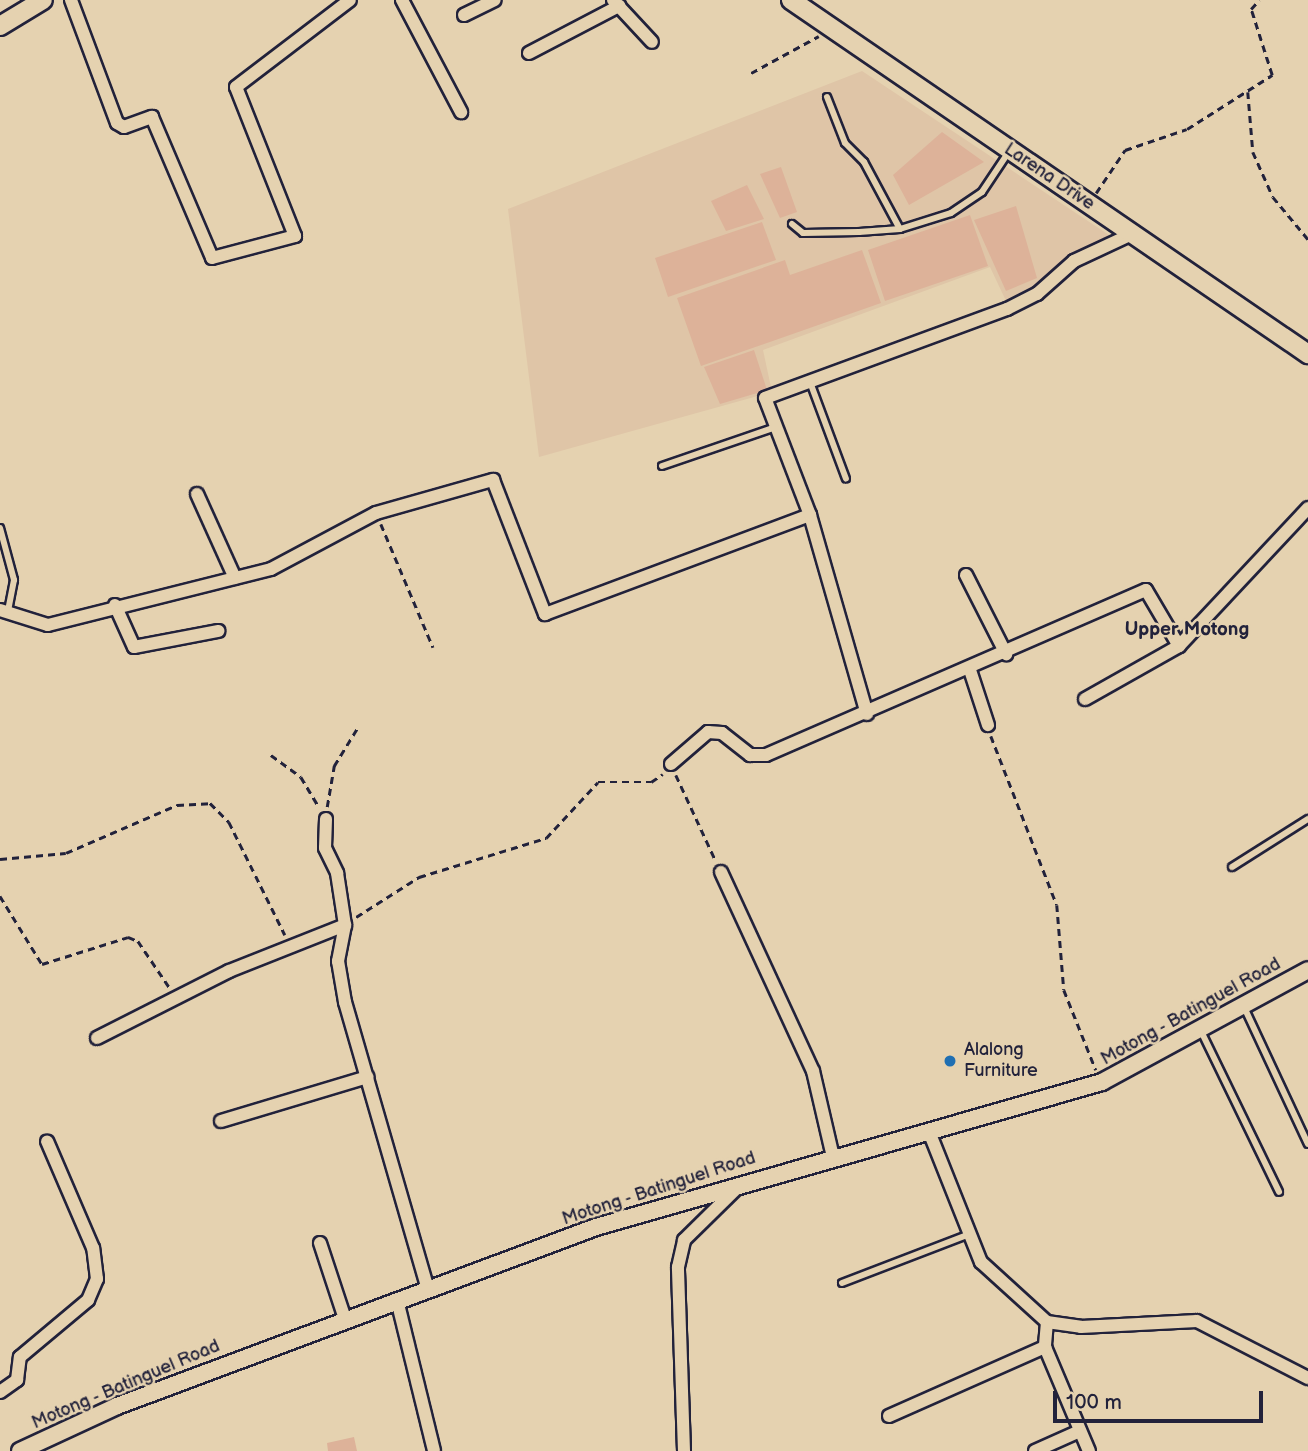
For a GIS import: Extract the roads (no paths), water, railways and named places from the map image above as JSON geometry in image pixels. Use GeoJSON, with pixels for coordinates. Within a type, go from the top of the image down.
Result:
{"type":"FeatureCollection","features":[{"type":"Feature","properties":{"kind":"main road"},"geometry":{"type":"LineString","coordinates":[[0,26],[43,0]]}},
{"type":"Feature","properties":{"kind":"main road","name":"Larena Drive"},"geometry":{"type":"LineString","coordinates":[[791,0],[1308,354]]}},
{"type":"Feature","properties":{"kind":"street"},"geometry":{"type":"LineString","coordinates":[[71,0],[117,123],[124,127],[152,117],[212,258],[295,236],[236,86],[349,0]]}},
{"type":"Feature","properties":{"kind":"street"},"geometry":{"type":"LineString","coordinates":[[402,0],[461,112]]}},
{"type":"Feature","properties":{"kind":"street"},"geometry":{"type":"LineString","coordinates":[[464,15],[495,0]]}},
{"type":"Feature","properties":{"kind":"street"},"geometry":{"type":"LineString","coordinates":[[529,53],[616,3],[652,42]]}},
{"type":"Feature","properties":{"kind":"street"},"geometry":{"type":"LineString","coordinates":[[867,714],[810,515],[765,398],[1024,302],[1074,261],[1132,234]]}},
{"type":"Feature","properties":{"kind":"street"},"geometry":{"type":"LineString","coordinates":[[4,611],[37,626],[290,563],[376,513],[493,480],[545,614],[810,515]]}},
{"type":"Feature","properties":{"kind":"street"},"geometry":{"type":"LineString","coordinates":[[197,494],[234,578]]}},
{"type":"Feature","properties":{"kind":"street"},"geometry":{"type":"LineString","coordinates":[[1085,699],[1179,646],[1308,508]]}},
{"type":"Feature","properties":{"kind":"street"},"geometry":{"type":"LineString","coordinates":[[966,575],[1006,654]]}},
{"type":"Feature","properties":{"kind":"street"},"geometry":{"type":"LineString","coordinates":[[671,764],[708,732],[722,733],[757,757],[970,670],[1146,590],[1179,646]]}},
{"type":"Feature","properties":{"kind":"street"},"geometry":{"type":"LineString","coordinates":[[115,606],[134,647],[218,631]]}},
{"type":"Feature","properties":{"kind":"street"},"geometry":{"type":"LineString","coordinates":[[970,670],[988,725]]}},
{"type":"Feature","properties":{"kind":"street"},"geometry":{"type":"LineString","coordinates":[[326,819],[325,848],[337,873],[345,925],[340,979],[428,1289]]}},
{"type":"Feature","properties":{"kind":"street"},"geometry":{"type":"LineString","coordinates":[[721,872],[816,1080],[833,1157]]}},
{"type":"Feature","properties":{"kind":"street"},"geometry":{"type":"LineString","coordinates":[[97,1038],[176,996],[345,925]]}},
{"type":"Feature","properties":{"kind":"street","name":"Motong - Batinguel Road"},"geometry":{"type":"LineString","coordinates":[[24,1450],[117,1406],[428,1289],[745,1181],[930,1134],[1102,1082],[1308,970]]}},
{"type":"Feature","properties":{"kind":"street"},"geometry":{"type":"LineString","coordinates":[[220,1121],[368,1077]]}},
{"type":"Feature","properties":{"kind":"street"},"geometry":{"type":"LineString","coordinates":[[930,1134],[967,1235],[981,1262],[1047,1322],[1082,1327],[1197,1321],[1308,1378]]}},
{"type":"Feature","properties":{"kind":"street"},"geometry":{"type":"LineString","coordinates":[[0,1392],[17,1380],[20,1357],[88,1300],[97,1279],[93,1248],[47,1140]]}},
{"type":"Feature","properties":{"kind":"street"},"geometry":{"type":"LineString","coordinates":[[684,1451],[678,1267],[684,1240],[745,1181]]}},
{"type":"Feature","properties":{"kind":"street"},"geometry":{"type":"LineString","coordinates":[[320,1243],[345,1319]]}},
{"type":"Feature","properties":{"kind":"street"},"geometry":{"type":"LineString","coordinates":[[397,1300],[435,1451]]}},
{"type":"Feature","properties":{"kind":"street"},"geometry":{"type":"LineString","coordinates":[[1047,1322],[1045,1346],[1089,1451]]}},
{"type":"Feature","properties":{"kind":"street"},"geometry":{"type":"LineString","coordinates":[[889,1416],[1045,1346]]}},
{"type":"Feature","properties":{"kind":"street"},"geometry":{"type":"LineString","coordinates":[[1035,1451],[1080,1431]]}},
{"type":"Feature","properties":{"kind":"lane"},"geometry":{"type":"LineString","coordinates":[[827,97],[845,143],[864,162],[900,229]]}},
{"type":"Feature","properties":{"kind":"lane"},"geometry":{"type":"LineString","coordinates":[[792,224],[821,235],[900,229],[951,213],[982,192],[1010,150]]}},
{"type":"Feature","properties":{"kind":"lane"},"geometry":{"type":"LineString","coordinates":[[810,382],[846,479]]}},
{"type":"Feature","properties":{"kind":"lane"},"geometry":{"type":"LineString","coordinates":[[662,466],[776,427]]}},
{"type":"Feature","properties":{"kind":"lane"},"geometry":{"type":"LineString","coordinates":[[0,528],[14,580],[4,611]]}},
{"type":"Feature","properties":{"kind":"lane"},"geometry":{"type":"LineString","coordinates":[[1232,867],[1308,819]]}},
{"type":"Feature","properties":{"kind":"lane"},"geometry":{"type":"LineString","coordinates":[[1243,1005],[1308,1144]]}},
{"type":"Feature","properties":{"kind":"lane"},"geometry":{"type":"LineString","coordinates":[[1199,1028],[1279,1192]]}},
{"type":"Feature","properties":{"kind":"lane"},"geometry":{"type":"LineString","coordinates":[[842,1283],[967,1235]]}},
{"type":"Feature","properties":{"kind":"place","name":"Alalong Furniture"},"geometry":{"type":"Point","coordinates":[950,1061]}},
{"type":"Feature","properties":{"kind":"district","name":"Upper Motong"},"geometry":{"type":"Point","coordinates":[1187,630]}}]}
